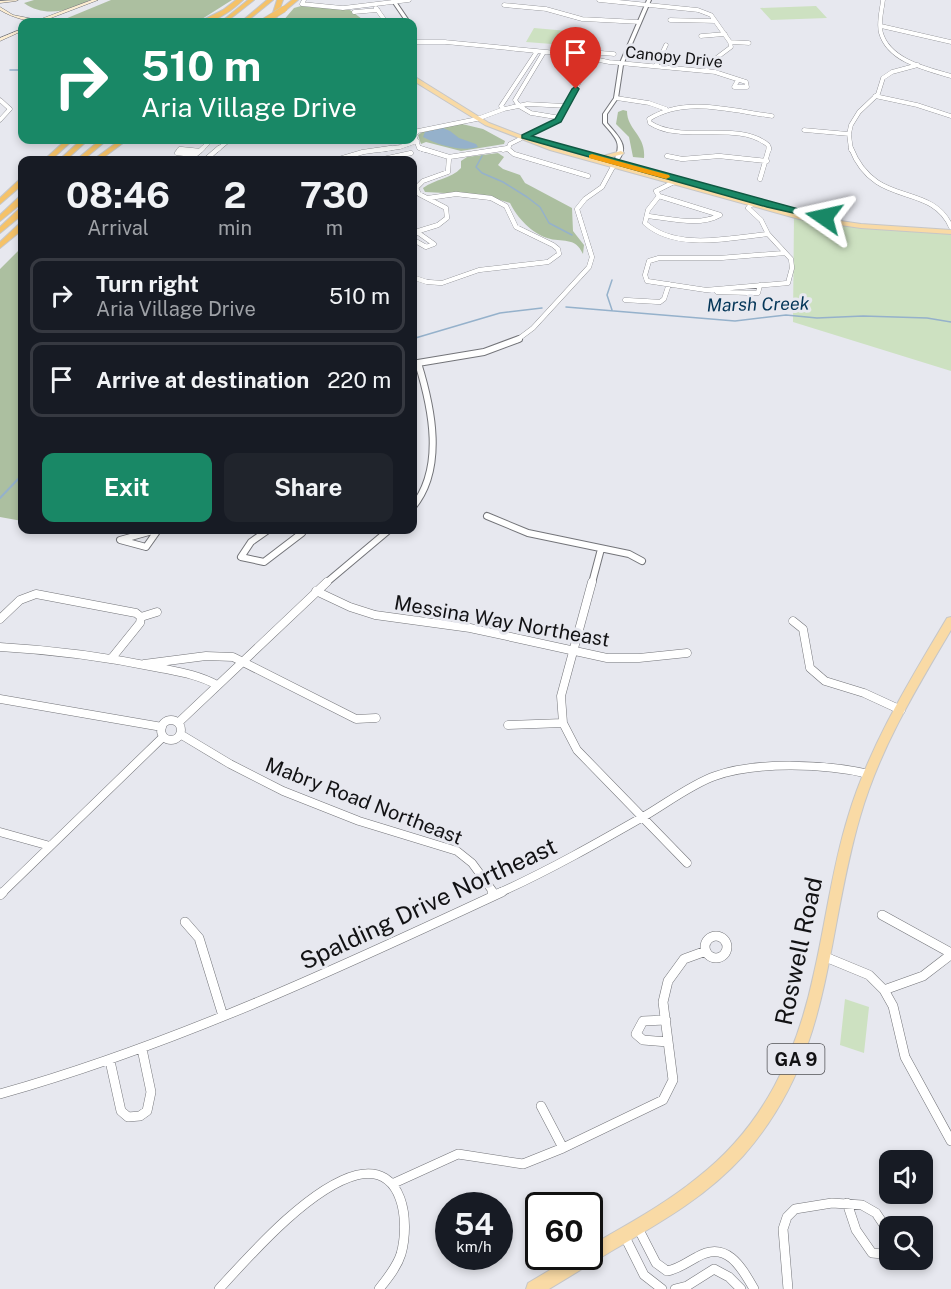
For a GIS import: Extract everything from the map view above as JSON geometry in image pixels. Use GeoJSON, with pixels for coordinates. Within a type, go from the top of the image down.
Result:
{"type":"FeatureCollection","features":[{"type":"Feature","properties":{"kind":"highway"},"geometry":{"type":"LineString","coordinates":[[209,18],[240,0]]}},
{"type":"Feature","properties":{"kind":"highway"},"geometry":{"type":"LineString","coordinates":[[228,18],[251,0]]}},
{"type":"Feature","properties":{"kind":"highway"},"geometry":{"type":"LineString","coordinates":[[238,18],[260,0]]}},
{"type":"Feature","properties":{"kind":"highway"},"geometry":{"type":"LineString","coordinates":[[248,18],[270,0]]}},
{"type":"Feature","properties":{"kind":"highway"},"geometry":{"type":"LineString","coordinates":[[273,18],[280,0]]}},
{"type":"Feature","properties":{"kind":"highway"},"geometry":{"type":"LineString","coordinates":[[262,18],[282,8],[290,0]]}},
{"type":"Feature","properties":{"kind":"highway"},"geometry":{"type":"LineString","coordinates":[[268,18],[295,0]]}},
{"type":"Feature","properties":{"kind":"highway"},"geometry":{"type":"LineString","coordinates":[[52,156],[65,144]]}},
{"type":"Feature","properties":{"kind":"highway"},"geometry":{"type":"LineString","coordinates":[[67,156],[81,144]]}},
{"type":"Feature","properties":{"kind":"highway"},"geometry":{"type":"LineString","coordinates":[[72,156],[87,144]]}},
{"type":"Feature","properties":{"kind":"highway"},"geometry":{"type":"LineString","coordinates":[[84,156],[99,144]]}},
{"type":"Feature","properties":{"kind":"highway"},"geometry":{"type":"LineString","coordinates":[[93,156],[109,144]]}},
{"type":"Feature","properties":{"kind":"highway"},"geometry":{"type":"LineString","coordinates":[[102,156],[118,144]]}},
{"type":"Feature","properties":{"kind":"highway"},"geometry":{"type":"LineString","coordinates":[[113,156],[130,144]]}},
{"type":"Feature","properties":{"kind":"highway"},"geometry":{"type":"LineString","coordinates":[[0,202],[18,186]]}},
{"type":"Feature","properties":{"kind":"highway"},"geometry":{"type":"LineString","coordinates":[[0,219],[18,203]]}},
{"type":"Feature","properties":{"kind":"highway"},"geometry":{"type":"LineString","coordinates":[[0,231],[18,215]]}},
{"type":"Feature","properties":{"kind":"highway"},"geometry":{"type":"LineString","coordinates":[[0,246],[18,230]]}},
{"type":"Feature","properties":{"kind":"main road"},"geometry":{"type":"LineString","coordinates":[[0,2],[14,0]]}},
{"type":"Feature","properties":{"kind":"main road"},"geometry":{"type":"LineString","coordinates":[[14,0],[0,7],[10,15],[21,18]]}},
{"type":"Feature","properties":{"kind":"main road"},"geometry":{"type":"LineString","coordinates":[[58,18],[96,0]]}},
{"type":"Feature","properties":{"kind":"main road"},"geometry":{"type":"LineString","coordinates":[[58,18],[103,1]]}},
{"type":"Feature","properties":{"kind":"main road"},"geometry":{"type":"LineString","coordinates":[[0,16],[18,26]]}},
{"type":"Feature","properties":{"kind":"main road"},"geometry":{"type":"LineString","coordinates":[[0,42],[18,31]]}},
{"type":"Feature","properties":{"kind":"main road"},"geometry":{"type":"LineString","coordinates":[[417,79],[480,118],[522,137],[615,165],[833,223],[951,228]]}},
{"type":"Feature","properties":{"kind":"main road"},"geometry":{"type":"LineString","coordinates":[[522,137],[599,158],[615,165]]}},
{"type":"Feature","properties":{"kind":"main road"},"geometry":{"type":"LineString","coordinates":[[599,158],[621,153]]}},
{"type":"Feature","properties":{"kind":"main road","name":"Roswell Road"},"geometry":{"type":"LineString","coordinates":[[603,1247],[683,1198],[721,1168],[764,1117],[785,1083],[802,1044],[813,1004],[844,852],[869,774],[900,710],[951,621]]}},
{"type":"Feature","properties":{"kind":"main road","name":"Roswell Road"},"geometry":{"type":"LineString","coordinates":[[534,1289],[565,1270]]}},
{"type":"Feature","properties":{"kind":"street"},"geometry":{"type":"LineString","coordinates":[[304,0],[302,4],[341,8],[409,0],[415,7]]}},
{"type":"Feature","properties":{"kind":"street"},"geometry":{"type":"LineString","coordinates":[[358,0],[362,6]]}},
{"type":"Feature","properties":{"kind":"street"},"geometry":{"type":"LineString","coordinates":[[883,0],[882,34],[890,48],[918,65],[951,76]]}},
{"type":"Feature","properties":{"kind":"street"},"geometry":{"type":"LineString","coordinates":[[396,1],[404,18]]}},
{"type":"Feature","properties":{"kind":"street"},"geometry":{"type":"LineString","coordinates":[[596,1],[648,2],[706,11],[730,42],[729,50],[711,62],[706,71]]}},
{"type":"Feature","properties":{"kind":"street"},"geometry":{"type":"LineString","coordinates":[[417,363],[500,348],[516,341],[533,328],[589,267],[592,256],[577,209],[602,187],[621,153],[621,140],[605,123],[605,114],[616,99],[621,63],[648,2]]}},
{"type":"Feature","properties":{"kind":"street"},"geometry":{"type":"LineString","coordinates":[[375,5],[383,18]]}},
{"type":"Feature","properties":{"kind":"street"},"geometry":{"type":"LineString","coordinates":[[504,5],[550,10],[575,18],[639,22]]}},
{"type":"Feature","properties":{"kind":"street"},"geometry":{"type":"LineString","coordinates":[[675,8],[669,21],[715,21]]}},
{"type":"Feature","properties":{"kind":"street"},"geometry":{"type":"LineString","coordinates":[[354,12],[378,10]]}},
{"type":"Feature","properties":{"kind":"street"},"geometry":{"type":"LineString","coordinates":[[541,14],[550,10]]}},
{"type":"Feature","properties":{"kind":"street"},"geometry":{"type":"LineString","coordinates":[[608,15],[608,20]]}},
{"type":"Feature","properties":{"kind":"street"},"geometry":{"type":"LineString","coordinates":[[881,26],[951,42]]}},
{"type":"Feature","properties":{"kind":"street"},"geometry":{"type":"LineString","coordinates":[[701,36],[725,34]]}},
{"type":"Feature","properties":{"kind":"street","name":"Canopy Drive"},"geometry":{"type":"LineString","coordinates":[[417,40],[575,55],[621,63],[706,71],[726,74],[738,80]]}},
{"type":"Feature","properties":{"kind":"street"},"geometry":{"type":"LineString","coordinates":[[730,42],[749,43]]}},
{"type":"Feature","properties":{"kind":"street"},"geometry":{"type":"LineString","coordinates":[[656,66],[666,45]]}},
{"type":"Feature","properties":{"kind":"street"},"geometry":{"type":"LineString","coordinates":[[504,109],[501,106],[503,100],[510,93],[536,52],[534,51]]}},
{"type":"Feature","properties":{"kind":"street"},"geometry":{"type":"LineString","coordinates":[[575,55],[577,51],[614,54]]}},
{"type":"Feature","properties":{"kind":"street"},"geometry":{"type":"LineString","coordinates":[[544,52],[515,100],[519,106],[531,112],[561,118]]}},
{"type":"Feature","properties":{"kind":"street"},"geometry":{"type":"LineString","coordinates":[[508,149],[510,144],[561,118],[591,59]]}},
{"type":"Feature","properties":{"kind":"street"},"geometry":{"type":"LineString","coordinates":[[918,65],[885,76],[875,96],[855,116],[849,134],[851,150],[871,178],[886,188],[934,205],[946,215],[951,228]]}},
{"type":"Feature","properties":{"kind":"street"},"geometry":{"type":"LineString","coordinates":[[875,96],[917,105],[951,116]]}},
{"type":"Feature","properties":{"kind":"street"},"geometry":{"type":"LineString","coordinates":[[616,99],[643,102],[666,109],[692,107],[772,116]]}},
{"type":"Feature","properties":{"kind":"street"},"geometry":{"type":"LineString","coordinates":[[0,103],[4,109],[0,118]]}},
{"type":"Feature","properties":{"kind":"street"},"geometry":{"type":"LineString","coordinates":[[417,132],[480,118],[519,106],[542,103],[567,106]]}},
{"type":"Feature","properties":{"kind":"street"},"geometry":{"type":"LineString","coordinates":[[666,109],[651,117],[649,121],[652,125],[672,132],[714,132],[762,140],[769,149],[760,179]]}},
{"type":"Feature","properties":{"kind":"street"},"geometry":{"type":"LineString","coordinates":[[804,130],[849,134]]}},
{"type":"Feature","properties":{"kind":"street"},"geometry":{"type":"LineString","coordinates":[[200,151],[180,149],[177,153],[195,155],[200,151],[206,144]]}},
{"type":"Feature","properties":{"kind":"street"},"geometry":{"type":"LineString","coordinates":[[210,156],[224,144]]}},
{"type":"Feature","properties":{"kind":"street"},"geometry":{"type":"LineString","coordinates":[[350,156],[408,144]]}},
{"type":"Feature","properties":{"kind":"street"},"geometry":{"type":"LineString","coordinates":[[414,150],[416,144]]}},
{"type":"Feature","properties":{"kind":"street"},"geometry":{"type":"LineString","coordinates":[[393,156],[414,150],[449,157],[508,149],[514,154],[588,176]]}},
{"type":"Feature","properties":{"kind":"street"},"geometry":{"type":"LineString","coordinates":[[667,156],[682,159],[728,156],[767,161]]}},
{"type":"Feature","properties":{"kind":"street"},"geometry":{"type":"LineString","coordinates":[[417,232],[438,225],[447,218],[446,208],[419,194],[417,186],[423,181],[448,172],[449,157]]}},
{"type":"Feature","properties":{"kind":"street"},"geometry":{"type":"LineString","coordinates":[[647,216],[705,221],[716,219],[720,215],[659,196],[656,191],[676,182]]}},
{"type":"Feature","properties":{"kind":"street"},"geometry":{"type":"LineString","coordinates":[[417,279],[442,283],[479,270],[508,264],[548,262],[559,254],[558,249],[551,243],[517,227],[506,207],[497,200],[447,193],[428,198]]}},
{"type":"Feature","properties":{"kind":"street"},"geometry":{"type":"LineString","coordinates":[[659,196],[645,223],[649,230],[668,237],[713,239],[768,234]]}},
{"type":"Feature","properties":{"kind":"street"},"geometry":{"type":"LineString","coordinates":[[753,203],[748,208],[761,220],[768,234],[785,253],[790,259],[792,268],[788,283],[760,285],[758,293],[748,294],[647,281],[645,275],[650,261],[659,258],[720,258],[785,253]]}},
{"type":"Feature","properties":{"kind":"street"},"geometry":{"type":"LineString","coordinates":[[417,234],[434,244],[426,247],[417,242]]}},
{"type":"Feature","properties":{"kind":"street"},"geometry":{"type":"LineString","coordinates":[[625,300],[660,302],[664,299],[669,285]]}},
{"type":"Feature","properties":{"kind":"street"},"geometry":{"type":"LineString","coordinates":[[417,368],[427,395],[432,459],[428,481],[417,500]]}},
{"type":"Feature","properties":{"kind":"street"},"geometry":{"type":"LineString","coordinates":[[487,516],[528,533],[629,554],[642,561]]}},
{"type":"Feature","properties":{"kind":"street"},"geometry":{"type":"LineString","coordinates":[[142,534],[120,540],[146,547],[154,534]]}},
{"type":"Feature","properties":{"kind":"street"},"geometry":{"type":"LineString","coordinates":[[262,534],[251,542],[241,557],[264,562],[301,534]]}},
{"type":"Feature","properties":{"kind":"street"},"geometry":{"type":"LineString","coordinates":[[163,737],[160,732],[162,727],[168,723],[178,723],[316,591],[384,534]]}},
{"type":"Feature","properties":{"kind":"street"},"geometry":{"type":"LineString","coordinates":[[601,549],[561,696],[563,723],[577,750],[643,815],[687,863]]}},
{"type":"Feature","properties":{"kind":"street"},"geometry":{"type":"LineString","coordinates":[[0,619],[20,600],[37,590],[136,613],[141,617]]}},
{"type":"Feature","properties":{"kind":"street","name":"Messina Way Northeast"},"geometry":{"type":"LineString","coordinates":[[316,591],[350,608],[375,615],[470,628],[624,659],[687,653]]}},
{"type":"Feature","properties":{"kind":"street"},"geometry":{"type":"LineString","coordinates":[[141,617],[157,612]]}},
{"type":"Feature","properties":{"kind":"street"},"geometry":{"type":"LineString","coordinates":[[111,659],[140,623],[141,617]]}},
{"type":"Feature","properties":{"kind":"street"},"geometry":{"type":"LineString","coordinates":[[793,621],[803,629],[810,668],[825,681],[864,693],[900,710]]}},
{"type":"Feature","properties":{"kind":"street"},"geometry":{"type":"LineString","coordinates":[[0,647],[52,650],[144,664],[199,677],[217,684]]}},
{"type":"Feature","properties":{"kind":"street"},"geometry":{"type":"LineString","coordinates":[[144,664],[206,656],[233,657],[243,660],[356,719],[376,718]]}},
{"type":"Feature","properties":{"kind":"street"},"geometry":{"type":"LineString","coordinates":[[0,699],[162,727]]}},
{"type":"Feature","properties":{"kind":"street"},"geometry":{"type":"LineString","coordinates":[[163,737],[172,738],[180,734],[182,726],[178,723]]}},
{"type":"Feature","properties":{"kind":"street"},"geometry":{"type":"LineString","coordinates":[[508,725],[563,723]]}},
{"type":"Feature","properties":{"kind":"street","name":"Mabry Road Northeast"},"geometry":{"type":"LineString","coordinates":[[180,734],[230,764],[283,791],[359,821],[457,851],[472,863],[494,894]]}},
{"type":"Feature","properties":{"kind":"street"},"geometry":{"type":"LineString","coordinates":[[0,895],[163,737]]}},
{"type":"Feature","properties":{"kind":"street","name":"Spalding Drive Northeast"},"geometry":{"type":"LineString","coordinates":[[0,1094],[110,1061],[362,957],[547,871],[704,780],[753,767],[838,769],[869,774]]}},
{"type":"Feature","properties":{"kind":"street"},"geometry":{"type":"LineString","coordinates":[[0,832],[50,846]]}},
{"type":"Feature","properties":{"kind":"street"},"geometry":{"type":"LineString","coordinates":[[882,915],[950,952],[949,956],[923,976],[884,990]]}},
{"type":"Feature","properties":{"kind":"street"},"geometry":{"type":"LineString","coordinates":[[184,922],[199,938],[223,1016]]}},
{"type":"Feature","properties":{"kind":"street"},"geometry":{"type":"LineString","coordinates":[[392,1184],[458,1154],[523,1164],[563,1148],[663,1100],[673,1080],[663,1002],[668,981],[684,959],[706,951]]}},
{"type":"Feature","properties":{"kind":"street"},"geometry":{"type":"LineString","coordinates":[[823,956],[869,975],[884,990],[893,1005],[905,1057],[951,1141]]}},
{"type":"Feature","properties":{"kind":"street"},"geometry":{"type":"LineString","coordinates":[[666,1020],[643,1021],[636,1034],[643,1040],[669,1042]]}},
{"type":"Feature","properties":{"kind":"street"},"geometry":{"type":"LineString","coordinates":[[110,1061],[121,1111],[128,1117],[139,1116],[148,1110],[153,1098],[141,1049]]}},
{"type":"Feature","properties":{"kind":"street"},"geometry":{"type":"LineString","coordinates":[[541,1106],[563,1148]]}},
{"type":"Feature","properties":{"kind":"street"},"geometry":{"type":"LineString","coordinates":[[219,1289],[273,1231],[299,1208],[353,1176],[374,1175],[392,1184],[400,1196],[403,1209],[404,1233],[396,1267],[380,1289]]}},
{"type":"Feature","properties":{"kind":"street"},"geometry":{"type":"LineString","coordinates":[[788,1289],[783,1227],[789,1214],[796,1209],[824,1203],[847,1203],[869,1208],[879,1218]]}},
{"type":"Feature","properties":{"kind":"street"},"geometry":{"type":"LineString","coordinates":[[847,1203],[859,1235],[872,1253],[879,1254]]}},
{"type":"Feature","properties":{"kind":"street"},"geometry":{"type":"LineString","coordinates":[[631,1231],[644,1275],[662,1289]]}},
{"type":"Feature","properties":{"kind":"street"},"geometry":{"type":"LineString","coordinates":[[631,1231],[656,1263],[667,1272],[679,1270],[697,1256],[708,1251],[720,1251],[734,1257],[754,1289]]}},
{"type":"Feature","properties":{"kind":"street"},"geometry":{"type":"LineString","coordinates":[[675,1289],[686,1287],[707,1272],[719,1269],[726,1272],[741,1289]]}},
{"type":"Feature","properties":{"kind":"green space"},"geometry":{"type":"Polygon","coordinates":[[[34,0],[90,0],[65,10],[49,12],[32,8],[24,3],[34,0]]]}},
{"type":"Feature","properties":{"kind":"green space"},"geometry":{"type":"Polygon","coordinates":[[[111,0],[232,0],[204,18],[67,18],[111,0]]]}},
{"type":"Feature","properties":{"kind":"green space"},"geometry":{"type":"Polygon","coordinates":[[[301,6],[350,10],[361,18],[285,18],[294,8],[301,6]]]}},
{"type":"Feature","properties":{"kind":"green space"},"geometry":{"type":"Polygon","coordinates":[[[816,6],[827,18],[771,20],[760,8],[816,6]]]}},
{"type":"Feature","properties":{"kind":"green space"},"geometry":{"type":"Polygon","coordinates":[[[534,28],[568,31],[562,42],[552,44],[526,42],[534,28]]]}},
{"type":"Feature","properties":{"kind":"green space"},"geometry":{"type":"Polygon","coordinates":[[[627,111],[630,123],[640,138],[644,158],[633,157],[629,137],[616,124],[618,112],[627,111]]]}},
{"type":"Feature","properties":{"kind":"green space"},"geometry":{"type":"Polygon","coordinates":[[[462,124],[483,129],[505,141],[504,144],[461,151],[426,142],[421,144],[418,135],[428,129],[462,124]]]}},
{"type":"Feature","properties":{"kind":"green space"},"geometry":{"type":"Polygon","coordinates":[[[498,153],[504,157],[498,165],[503,169],[520,175],[525,183],[572,208],[573,231],[584,245],[583,254],[580,248],[572,242],[547,238],[536,233],[521,219],[510,203],[484,195],[425,192],[423,188],[457,172],[461,168],[461,161],[467,157],[498,153]]]}},
{"type":"Feature","properties":{"kind":"green space"},"geometry":{"type":"Polygon","coordinates":[[[794,214],[838,222],[951,230],[951,371],[793,322],[794,214]]]}},
{"type":"Feature","properties":{"kind":"green space"},"geometry":{"type":"Polygon","coordinates":[[[18,251],[18,520],[0,517],[0,269],[18,251]]]}},
{"type":"Feature","properties":{"kind":"green space"},"geometry":{"type":"Polygon","coordinates":[[[845,999],[869,1007],[864,1053],[840,1045],[845,999]]]}},
{"type":"Feature","properties":{"kind":"water"},"geometry":{"type":"Polygon","coordinates":[[[443,128],[478,147],[465,149],[450,147],[423,137],[425,132],[443,128]]]}},
{"type":"Feature","properties":{"kind":"waterway"},"geometry":{"type":"LineString","coordinates":[[10,70],[18,70]]}},
{"type":"Feature","properties":{"kind":"waterway"},"geometry":{"type":"LineString","coordinates":[[482,156],[476,167],[482,173],[503,182],[527,197],[540,207],[549,223],[572,235]]}},
{"type":"Feature","properties":{"kind":"waterway"},"geometry":{"type":"LineString","coordinates":[[612,280],[607,295],[612,310]]}},
{"type":"Feature","properties":{"kind":"waterway","name":"Marsh Creek"},"geometry":{"type":"LineString","coordinates":[[566,307],[735,321],[786,315],[817,318],[863,316],[927,318],[951,322]]}},
{"type":"Feature","properties":{"kind":"waterway","name":"Marsh Creek"},"geometry":{"type":"LineString","coordinates":[[417,338],[500,313],[542,308]]}},
{"type":"Feature","properties":{"kind":"waterway","name":"Marsh Creek"},"geometry":{"type":"LineString","coordinates":[[0,498],[18,479]]}},
{"type":"Feature","properties":{"kind":"slow traffic"},"geometry":{"type":"LineString","coordinates":[[592,156],[666,177]]}},
{"type":"Feature","properties":{"kind":"route"},"geometry":{"type":"LineString","coordinates":[[576,89],[558,121],[525,136],[556,147],[770,206],[824,217]]}}]}
